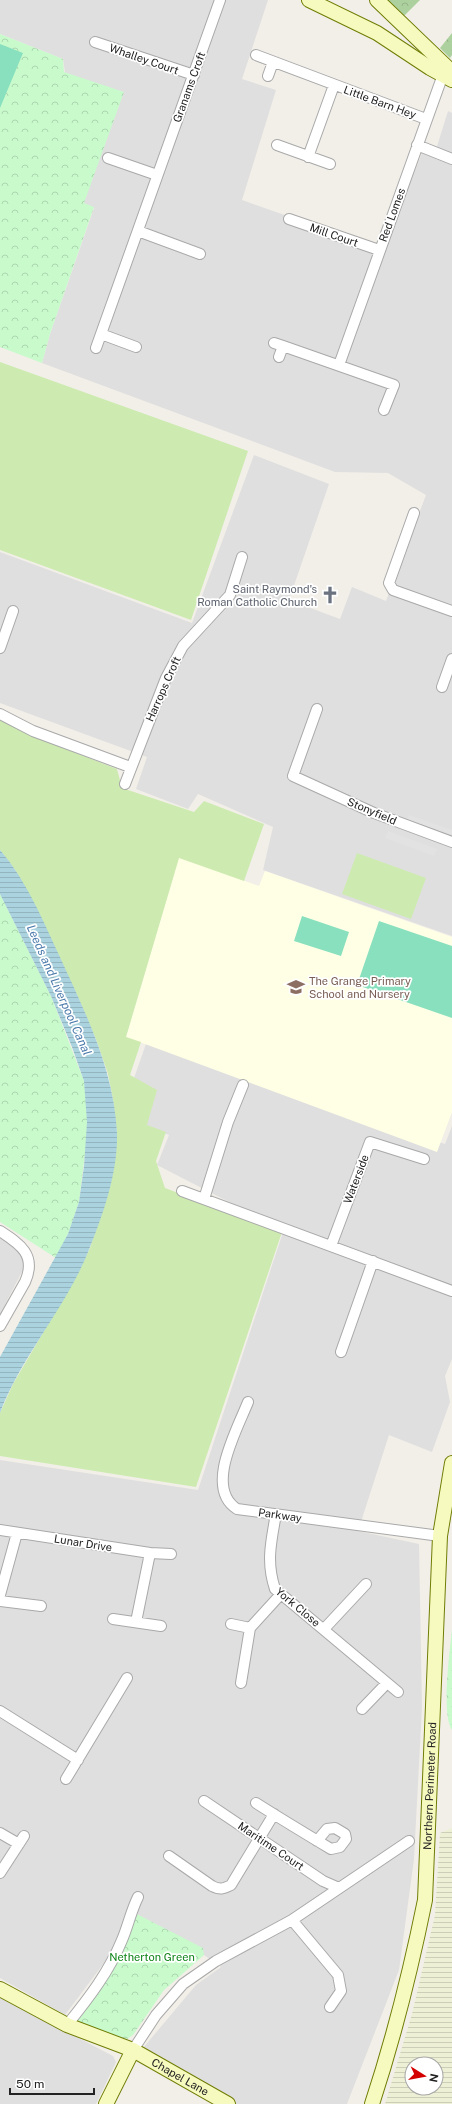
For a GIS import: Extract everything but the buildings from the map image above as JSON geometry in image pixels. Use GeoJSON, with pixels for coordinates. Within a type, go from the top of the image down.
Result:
{"type":"FeatureCollection","features":[{"type":"Feature","properties":{"kind":"main road"},"geometry":{"type":"LineString","coordinates":[[309,0],[377,33],[448,73]]}},
{"type":"Feature","properties":{"kind":"main road"},"geometry":{"type":"LineString","coordinates":[[377,0],[448,73]]}},
{"type":"Feature","properties":{"kind":"main road","name":"Northern Perimeter Road"},"geometry":{"type":"LineString","coordinates":[[372,2104],[389,2052],[414,1957],[424,1900],[440,1536],[452,1463]]}},
{"type":"Feature","properties":{"kind":"main road"},"geometry":{"type":"LineString","coordinates":[[0,1989],[67,2025],[133,2050],[106,2104]]}},
{"type":"Feature","properties":{"kind":"main road","name":"Chapel Lane"},"geometry":{"type":"LineString","coordinates":[[133,2050],[228,2104]]}},
{"type":"Feature","properties":{"kind":"street","name":"Granams Croft"},"geometry":{"type":"LineString","coordinates":[[96,348],[220,0]]}},
{"type":"Feature","properties":{"kind":"street","name":"Whalley Court"},"geometry":{"type":"LineString","coordinates":[[95,42],[194,76]]}},
{"type":"Feature","properties":{"kind":"street","name":"Little Barn Hey"},"geometry":{"type":"LineString","coordinates":[[256,55],[426,119]]}},
{"type":"Feature","properties":{"kind":"street"},"geometry":{"type":"LineString","coordinates":[[268,76],[274,62]]}},
{"type":"Feature","properties":{"kind":"street","name":"Red Lomes"},"geometry":{"type":"LineString","coordinates":[[339,365],[426,119],[448,73]]}},
{"type":"Feature","properties":{"kind":"street","name":"Little Barn Hey"},"geometry":{"type":"LineString","coordinates":[[308,157],[334,85]]}},
{"type":"Feature","properties":{"kind":"street"},"geometry":{"type":"LineString","coordinates":[[277,145],[330,164]]}},
{"type":"Feature","properties":{"kind":"street"},"geometry":{"type":"LineString","coordinates":[[417,145],[452,159]]}},
{"type":"Feature","properties":{"kind":"street"},"geometry":{"type":"LineString","coordinates":[[108,158],[157,175]]}},
{"type":"Feature","properties":{"kind":"street","name":"Mill Court"},"geometry":{"type":"LineString","coordinates":[[289,219],[379,250]]}},
{"type":"Feature","properties":{"kind":"street"},"geometry":{"type":"LineString","coordinates":[[138,231],[200,254]]}},
{"type":"Feature","properties":{"kind":"street"},"geometry":{"type":"LineString","coordinates":[[101,334],[136,347]]}},
{"type":"Feature","properties":{"kind":"street"},"geometry":{"type":"LineString","coordinates":[[279,357],[279,344],[394,385],[384,410]]}},
{"type":"Feature","properties":{"kind":"street"},"geometry":{"type":"LineString","coordinates":[[414,512],[389,583],[393,590],[452,611]]}},
{"type":"Feature","properties":{"kind":"street","name":"Harrops Croft"},"geometry":{"type":"LineString","coordinates":[[125,784],[130,767],[166,678],[183,646],[230,595],[242,557]]}},
{"type":"Feature","properties":{"kind":"street"},"geometry":{"type":"LineString","coordinates":[[0,648],[14,611]]}},
{"type":"Feature","properties":{"kind":"street"},"geometry":{"type":"LineString","coordinates":[[442,687],[452,659]]}},
{"type":"Feature","properties":{"kind":"street","name":"Stonyfield"},"geometry":{"type":"LineString","coordinates":[[316,709],[293,776],[374,813],[452,842]]}},
{"type":"Feature","properties":{"kind":"street"},"geometry":{"type":"LineString","coordinates":[[0,714],[33,731],[130,767]]}},
{"type":"Feature","properties":{"kind":"street"},"geometry":{"type":"LineString","coordinates":[[204,1199],[228,1122],[242,1085]]}},
{"type":"Feature","properties":{"kind":"street","name":"Waterside"},"geometry":{"type":"LineString","coordinates":[[331,1246],[370,1142],[424,1159]]}},
{"type":"Feature","properties":{"kind":"street"},"geometry":{"type":"LineString","coordinates":[[182,1191],[452,1291]]}},
{"type":"Feature","properties":{"kind":"street"},"geometry":{"type":"LineString","coordinates":[[0,1231],[20,1244],[26,1252],[29,1263],[29,1274],[0,1326]]}},
{"type":"Feature","properties":{"kind":"street"},"geometry":{"type":"LineString","coordinates":[[341,1352],[372,1261]]}},
{"type":"Feature","properties":{"kind":"street","name":"Parkway"},"geometry":{"type":"LineString","coordinates":[[248,1402],[224,1464],[222,1486],[228,1503],[237,1509],[440,1536]]}},
{"type":"Feature","properties":{"kind":"street","name":"York Close"},"geometry":{"type":"LineString","coordinates":[[276,1514],[270,1550],[269,1573],[275,1589],[398,1692]]}},
{"type":"Feature","properties":{"kind":"street","name":"Lunar Drive"},"geometry":{"type":"LineString","coordinates":[[0,1530],[150,1553],[171,1554]]}},
{"type":"Feature","properties":{"kind":"street"},"geometry":{"type":"LineString","coordinates":[[0,1595],[17,1533]]}},
{"type":"Feature","properties":{"kind":"street"},"geometry":{"type":"LineString","coordinates":[[136,1622],[150,1553]]}},
{"type":"Feature","properties":{"kind":"street","name":"York Close"},"geometry":{"type":"LineString","coordinates":[[324,1629],[366,1584]]}},
{"type":"Feature","properties":{"kind":"street"},"geometry":{"type":"LineString","coordinates":[[241,1683],[250,1628],[281,1594]]}},
{"type":"Feature","properties":{"kind":"street"},"geometry":{"type":"LineString","coordinates":[[0,1601],[41,1606]]}},
{"type":"Feature","properties":{"kind":"street"},"geometry":{"type":"LineString","coordinates":[[114,1619],[161,1626]]}},
{"type":"Feature","properties":{"kind":"street"},"geometry":{"type":"LineString","coordinates":[[231,1624],[250,1628]]}},
{"type":"Feature","properties":{"kind":"street"},"geometry":{"type":"LineString","coordinates":[[66,1779],[127,1678]]}},
{"type":"Feature","properties":{"kind":"street"},"geometry":{"type":"LineString","coordinates":[[362,1709],[387,1684]]}},
{"type":"Feature","properties":{"kind":"street"},"geometry":{"type":"LineString","coordinates":[[0,1711],[14,1718],[78,1760]]}},
{"type":"Feature","properties":{"kind":"street","name":"Maritime Court"},"geometry":{"type":"LineString","coordinates":[[204,1801],[323,1880],[339,1888]]}},
{"type":"Feature","properties":{"kind":"street"},"geometry":{"type":"LineString","coordinates":[[256,1803],[317,1840]]}},
{"type":"Feature","properties":{"kind":"street"},"geometry":{"type":"LineString","coordinates":[[169,1856],[212,1886],[219,1889],[224,1889],[231,1885],[274,1814]]}},
{"type":"Feature","properties":{"kind":"street"},"geometry":{"type":"LineString","coordinates":[[0,1833],[22,1840],[0,1873]]}},
{"type":"Feature","properties":{"kind":"street"},"geometry":{"type":"LineString","coordinates":[[133,2050],[156,2015],[183,1984],[216,1961],[292,1920],[408,1841]]}},
{"type":"Feature","properties":{"kind":"street"},"geometry":{"type":"LineString","coordinates":[[67,2025],[99,1984],[122,1940],[130,1914],[138,1897]]}},
{"type":"Feature","properties":{"kind":"street"},"geometry":{"type":"LineString","coordinates":[[292,1920],[338,1975],[342,1991],[330,2007]]}},
{"type":"Feature","properties":{"kind":"shaded area"},"geometry":{"type":"Polygon","coordinates":[[[0,0],[268,0],[242,79],[276,90],[242,200],[383,250],[422,153],[434,156],[448,111],[452,113],[452,936],[263,870],[273,827],[198,794],[188,809],[136,789],[147,757],[0,703],[0,552],[192,623],[254,455],[329,484],[289,600],[340,619],[352,587],[386,601],[426,495],[388,473],[335,472],[42,363],[50,334],[94,208],[84,204],[63,59],[0,34],[0,0]]]}},
{"type":"Feature","properties":{"kind":"shaded area"},"geometry":{"type":"Polygon","coordinates":[[[409,815],[452,830],[452,839],[406,822],[409,815]]]}},
{"type":"Feature","properties":{"kind":"shaded area"},"geometry":{"type":"Polygon","coordinates":[[[388,831],[437,849],[434,856],[385,838],[388,831]]]}},
{"type":"Feature","properties":{"kind":"shaded area","name":"The Grange Primary School and Nursery"},"geometry":{"type":"Polygon","coordinates":[[[179,857],[259,886],[265,871],[452,937],[452,1112],[437,1152],[126,1037],[179,857]]]}},
{"type":"Feature","properties":{"kind":"shaded area"},"geometry":{"type":"Polygon","coordinates":[[[147,1041],[445,1144],[452,1126],[452,1359],[445,1376],[450,1402],[432,1452],[389,1435],[358,1531],[419,1544],[422,1707],[414,1859],[399,1970],[347,2104],[233,2104],[143,2048],[196,1985],[221,1967],[204,1955],[134,1923],[65,2015],[0,1978],[0,1460],[198,1490],[285,1226],[227,1201],[157,1165],[169,1135],[146,1126],[133,1081],[147,1041]]]}},
{"type":"Feature","properties":{"kind":"shaded area"},"geometry":{"type":"Polygon","coordinates":[[[0,1236],[20,1248],[25,1266],[0,1314],[0,1236]]]}},
{"type":"Feature","properties":{"kind":"shaded area"},"geometry":{"type":"Polygon","coordinates":[[[452,1828],[452,2104],[385,2104],[412,2014],[435,1915],[440,1833],[452,1828]]]}},
{"type":"Feature","properties":{"kind":"shaded area"},"geometry":{"type":"Polygon","coordinates":[[[0,1997],[113,2056],[116,2062],[96,2104],[0,2104],[0,1997]]]}},
{"type":"Feature","properties":{"kind":"green space"},"geometry":{"type":"Polygon","coordinates":[[[386,0],[420,0],[403,17],[386,0]]]}},
{"type":"Feature","properties":{"kind":"green space"},"geometry":{"type":"Polygon","coordinates":[[[452,33],[452,55],[450,58],[440,48],[452,33]]]}},
{"type":"Feature","properties":{"kind":"green space"},"geometry":{"type":"Polygon","coordinates":[[[0,34],[63,59],[64,72],[124,92],[84,203],[94,207],[50,334],[42,363],[0,347],[0,34]]]}},
{"type":"Feature","properties":{"kind":"green space"},"geometry":{"type":"Polygon","coordinates":[[[0,44],[23,53],[0,108],[0,44]]]}},
{"type":"Feature","properties":{"kind":"green space"},"geometry":{"type":"Polygon","coordinates":[[[0,362],[248,451],[191,620],[0,550],[0,362]]]}},
{"type":"Feature","properties":{"kind":"green space"},"geometry":{"type":"Polygon","coordinates":[[[0,718],[30,735],[117,769],[122,788],[194,812],[204,801],[264,824],[244,881],[179,858],[126,1037],[141,1042],[130,1075],[157,1090],[147,1125],[166,1132],[156,1161],[165,1188],[282,1232],[196,1487],[0,1456],[0,1413],[13,1384],[78,1273],[90,1248],[112,1177],[117,1134],[113,1099],[108,1074],[97,1042],[79,999],[16,871],[0,850],[0,718]]]}},
{"type":"Feature","properties":{"kind":"green space"},"geometry":{"type":"Polygon","coordinates":[[[357,853],[426,878],[411,919],[342,894],[357,853]]]}},
{"type":"Feature","properties":{"kind":"green space"},"geometry":{"type":"Polygon","coordinates":[[[0,894],[51,996],[84,1081],[87,1098],[87,1137],[79,1202],[68,1234],[56,1258],[0,1222],[0,894]]]}},
{"type":"Feature","properties":{"kind":"green space"},"geometry":{"type":"Polygon","coordinates":[[[302,916],[349,932],[341,956],[294,941],[302,916]]]}},
{"type":"Feature","properties":{"kind":"green space"},"geometry":{"type":"Polygon","coordinates":[[[379,921],[452,946],[452,1018],[357,985],[379,921]]]}},
{"type":"Feature","properties":{"kind":"green space"},"geometry":{"type":"Polygon","coordinates":[[[452,1629],[452,1730],[447,1710],[447,1697],[448,1666],[452,1629]]]}},
{"type":"Feature","properties":{"kind":"green space","name":"Netherton Green"},"geometry":{"type":"Polygon","coordinates":[[[133,1912],[203,1948],[204,1955],[164,1990],[133,2035],[127,2039],[122,2039],[77,2022],[103,1983],[133,1912]]]}},
{"type":"Feature","properties":{"kind":"water","name":"Leeds and Liverpool Canal"},"geometry":{"type":"Polygon","coordinates":[[[0,850],[18,874],[33,900],[79,998],[97,1041],[115,1109],[117,1147],[113,1177],[105,1206],[81,1269],[58,1310],[20,1370],[0,1413],[0,1357],[68,1234],[79,1202],[84,1166],[87,1122],[84,1081],[72,1047],[51,996],[0,894],[0,850]]]}},
{"type":"Feature","properties":{"kind":"place","name":"Saint Raymond's Roman Catholic Church"},"geometry":{"type":"Point","coordinates":[330,595]}},
{"type":"Feature","properties":{"kind":"place","name":"The Grange Primary School and Nursery"},"geometry":{"type":"Point","coordinates":[296,987]}}]}
